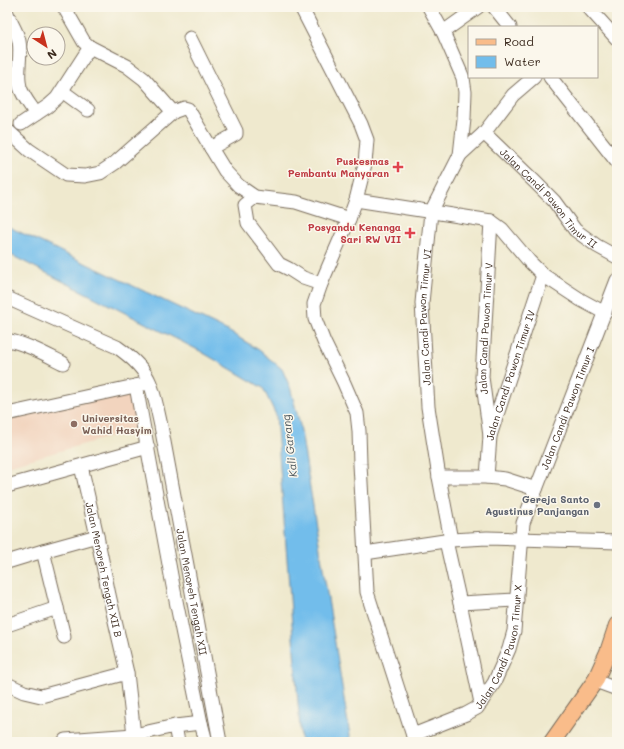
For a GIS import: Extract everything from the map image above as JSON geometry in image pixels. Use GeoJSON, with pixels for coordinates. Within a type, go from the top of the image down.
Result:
{"type":"FeatureCollection","features":[{"type":"Feature","properties":{"kind":"main road"},"geometry":{"type":"LineString","coordinates":[[552,742],[613,653],[617,625]]}},
{"type":"Feature","properties":{"kind":"street"},"geometry":{"type":"LineString","coordinates":[[64,7],[84,42],[90,47],[127,66],[144,79],[173,112]]}},
{"type":"Feature","properties":{"kind":"street"},"geometry":{"type":"LineString","coordinates":[[301,7],[361,124],[367,140],[365,164],[356,200],[314,304],[315,319],[357,413],[367,592],[414,738]]}},
{"type":"Feature","properties":{"kind":"street"},"geometry":{"type":"LineString","coordinates":[[429,7],[463,78],[466,92],[460,155]]}},
{"type":"Feature","properties":{"kind":"street"},"geometry":{"type":"LineString","coordinates":[[442,32],[478,7]]}},
{"type":"Feature","properties":{"kind":"street"},"geometry":{"type":"LineString","coordinates":[[494,7],[509,26]]}},
{"type":"Feature","properties":{"kind":"street"},"geometry":{"type":"LineString","coordinates":[[588,7],[617,39]]}},
{"type":"Feature","properties":{"kind":"street"},"geometry":{"type":"LineString","coordinates":[[7,12],[19,42],[20,87],[36,114]]}},
{"type":"Feature","properties":{"kind":"street"},"geometry":{"type":"LineString","coordinates":[[190,38],[236,131],[236,134],[211,148]]}},
{"type":"Feature","properties":{"kind":"street"},"geometry":{"type":"LineString","coordinates":[[21,124],[52,102],[62,91],[90,47]]}},
{"type":"Feature","properties":{"kind":"street"},"geometry":{"type":"LineString","coordinates":[[431,212],[460,155],[484,133],[513,95],[533,78]]}},
{"type":"Feature","properties":{"kind":"street"},"geometry":{"type":"LineString","coordinates":[[551,78],[617,162]]}},
{"type":"Feature","properties":{"kind":"street"},"geometry":{"type":"LineString","coordinates":[[62,91],[88,110]]}},
{"type":"Feature","properties":{"kind":"street"},"geometry":{"type":"LineString","coordinates":[[7,130],[29,150],[66,175],[85,176],[100,173],[115,163],[173,112],[184,108],[188,109],[225,171],[239,186],[255,197],[296,202],[349,219]]}},
{"type":"Feature","properties":{"kind":"street","name":"Jalan Candi Pawon Timur II"},"geometry":{"type":"LineString","coordinates":[[484,133],[554,201],[575,230],[617,258]]}},
{"type":"Feature","properties":{"kind":"street"},"geometry":{"type":"LineString","coordinates":[[255,197],[245,205],[248,223],[280,264],[304,278],[321,284]]}},
{"type":"Feature","properties":{"kind":"street"},"geometry":{"type":"LineString","coordinates":[[356,200],[491,221],[502,229],[543,275],[604,313]]}},
{"type":"Feature","properties":{"kind":"street","name":"Jalan Candi Pawon Timur VI"},"geometry":{"type":"LineString","coordinates":[[431,212],[422,303],[428,407],[448,541],[481,703]]}},
{"type":"Feature","properties":{"kind":"street","name":"Jalan Candi Pawon Timur V"},"geometry":{"type":"LineString","coordinates":[[490,436],[482,377],[491,221]]}},
{"type":"Feature","properties":{"kind":"street","name":"Jalan Candi Pawon Timur IV"},"geometry":{"type":"LineString","coordinates":[[487,477],[490,436],[543,275]]}},
{"type":"Feature","properties":{"kind":"street","name":"Jalan Candi Pawon Timur I"},"geometry":{"type":"LineString","coordinates":[[522,538],[523,523],[617,280]]}},
{"type":"Feature","properties":{"kind":"street","name":"Jalan Menoreh Tengah XII"},"geometry":{"type":"LineString","coordinates":[[7,298],[117,347],[134,360],[150,383],[161,426],[220,742]]}},
{"type":"Feature","properties":{"kind":"street"},"geometry":{"type":"LineString","coordinates":[[7,340],[30,347],[63,363]]}},
{"type":"Feature","properties":{"kind":"street"},"geometry":{"type":"LineString","coordinates":[[7,414],[150,383]]}},
{"type":"Feature","properties":{"kind":"street"},"geometry":{"type":"LineString","coordinates":[[136,386],[173,586],[206,742]]}},
{"type":"Feature","properties":{"kind":"street"},"geometry":{"type":"LineString","coordinates":[[7,486],[148,447]]}},
{"type":"Feature","properties":{"kind":"street","name":"Jalan Menoreh Tengah XII B"},"geometry":{"type":"LineString","coordinates":[[81,466],[127,673],[135,738]]}},
{"type":"Feature","properties":{"kind":"street"},"geometry":{"type":"LineString","coordinates":[[439,477],[487,477],[505,479],[536,489]]}},
{"type":"Feature","properties":{"kind":"street"},"geometry":{"type":"LineString","coordinates":[[7,562],[97,536]]}},
{"type":"Feature","properties":{"kind":"street"},"geometry":{"type":"LineString","coordinates":[[365,553],[448,541],[487,538],[617,542]]}},
{"type":"Feature","properties":{"kind":"street","name":"Jalan Candi Pawon Timur X"},"geometry":{"type":"LineString","coordinates":[[414,738],[477,708],[494,683],[509,649],[514,631],[522,538]]}},
{"type":"Feature","properties":{"kind":"street"},"geometry":{"type":"LineString","coordinates":[[43,551],[64,637]]}},
{"type":"Feature","properties":{"kind":"street"},"geometry":{"type":"LineString","coordinates":[[460,603],[517,600]]}},
{"type":"Feature","properties":{"kind":"street"},"geometry":{"type":"LineString","coordinates":[[7,625],[57,608]]}},
{"type":"Feature","properties":{"kind":"street"},"geometry":{"type":"LineString","coordinates":[[7,684],[24,692],[41,696],[127,673]]}},
{"type":"Feature","properties":{"kind":"street"},"geometry":{"type":"LineString","coordinates":[[595,681],[617,689]]}},
{"type":"Feature","properties":{"kind":"street"},"geometry":{"type":"LineString","coordinates":[[65,740],[135,738],[175,726],[201,722]]}},
{"type":"Feature","properties":{"kind":"street"},"geometry":{"type":"LineString","coordinates":[[175,726],[178,742]]}},
{"type":"Feature","properties":{"kind":"shaded area","name":"Universitas Wahid Hasyim"},"geometry":{"type":"Polygon","coordinates":[[[134,390],[141,428],[7,466],[7,419],[134,390]]]}},
{"type":"Feature","properties":{"kind":"water","name":"Kali Garang"},"geometry":{"type":"Polygon","coordinates":[[[7,226],[228,331],[259,350],[282,369],[290,387],[300,425],[351,742],[301,742],[276,415],[263,388],[200,351],[7,253],[7,226]]]}},
{"type":"Feature","properties":{"kind":"place","name":"Puskesmas Pembantu Manyaran"},"geometry":{"type":"Point","coordinates":[398,167]}},
{"type":"Feature","properties":{"kind":"place","name":"Posyandu Kenanga Sari RW VII"},"geometry":{"type":"Point","coordinates":[410,233]}},
{"type":"Feature","properties":{"kind":"place","name":"Universitas Wahid Hasyim"},"geometry":{"type":"Point","coordinates":[74,424]}},
{"type":"Feature","properties":{"kind":"place","name":"Gereja Santo Agustinus Panjangan"},"geometry":{"type":"Point","coordinates":[597,505]}}]}
